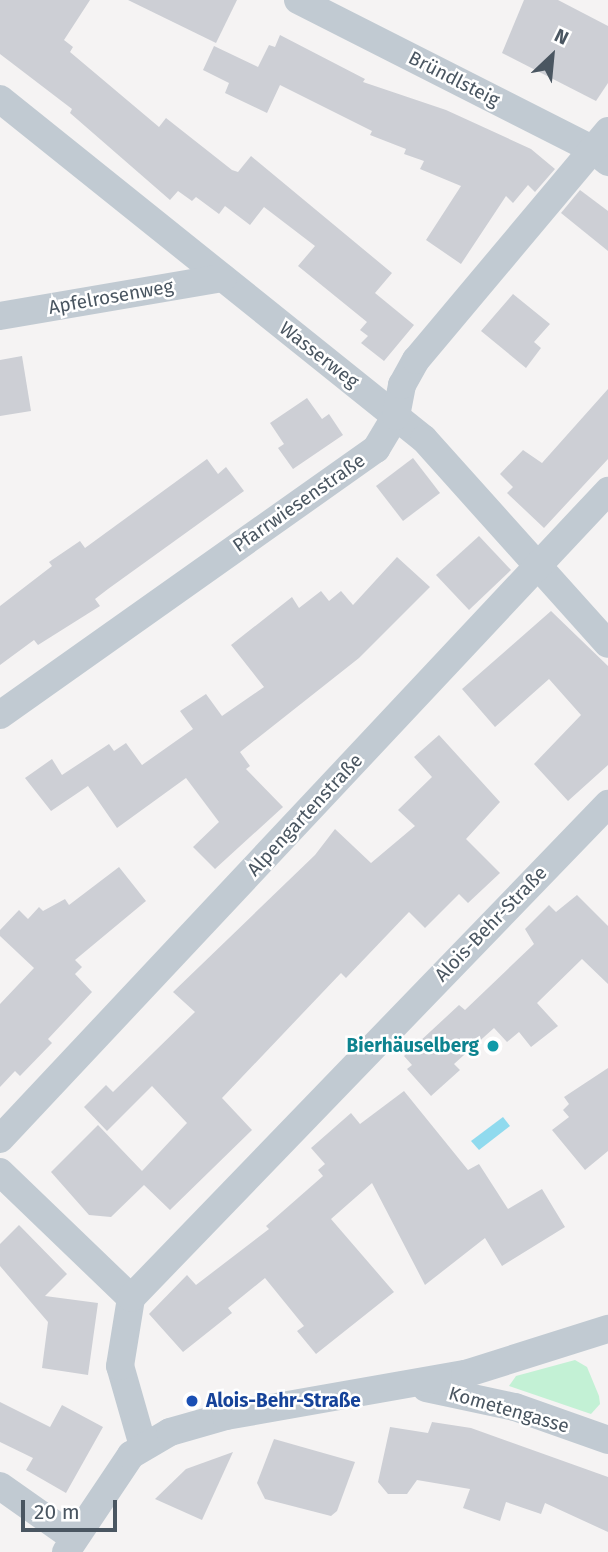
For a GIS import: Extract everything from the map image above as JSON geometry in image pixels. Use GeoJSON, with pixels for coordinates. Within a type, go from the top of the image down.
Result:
{"type":"FeatureCollection","features":[{"type":"Feature","properties":{"kind":"street","name":"Bründlsteig"},"geometry":{"type":"LineString","coordinates":[[298,0],[603,148]]}},
{"type":"Feature","properties":{"kind":"street","name":"Wasserweg"},"geometry":{"type":"LineString","coordinates":[[0,99],[424,439],[608,644]]}},
{"type":"Feature","properties":{"kind":"street","name":"Pfarrwiesenstraße"},"geometry":{"type":"LineString","coordinates":[[0,715],[376,449],[396,416],[402,385],[416,360],[603,148]]}},
{"type":"Feature","properties":{"kind":"street","name":"Apfelrosenweg"},"geometry":{"type":"LineString","coordinates":[[0,316],[223,278]]}},
{"type":"Feature","properties":{"kind":"street","name":"Alpengartenstraße"},"geometry":{"type":"LineString","coordinates":[[0,1139],[540,568],[608,491]]}},
{"type":"Feature","properties":{"kind":"street","name":"Alois-Behr-Straße"},"geometry":{"type":"LineString","coordinates":[[131,1298],[608,804]]}},
{"type":"Feature","properties":{"kind":"street"},"geometry":{"type":"LineString","coordinates":[[0,1172],[131,1298],[120,1366],[143,1446]]}},
{"type":"Feature","properties":{"kind":"street"},"geometry":{"type":"LineString","coordinates":[[0,1486],[70,1545],[122,1466],[143,1446],[170,1432],[226,1416],[410,1385],[510,1362],[607,1334]]}},
{"type":"Feature","properties":{"kind":"street","name":"Kometengasse"},"geometry":{"type":"LineString","coordinates":[[410,1385],[515,1407],[608,1440]]}},
{"type":"Feature","properties":{"kind":"green space"},"geometry":{"type":"Polygon","coordinates":[[[575,1360],[587,1367],[599,1396],[600,1404],[591,1414],[509,1386],[516,1376],[575,1360]]]}},
{"type":"Feature","properties":{"kind":"water"},"geometry":{"type":"Polygon","coordinates":[[[503,1117],[510,1126],[479,1150],[471,1141],[503,1117]]]}},
{"type":"Feature","properties":{"kind":"building"},"geometry":{"type":"Polygon","coordinates":[[[0,0],[90,0],[64,40],[73,47],[70,52],[159,127],[166,118],[232,170],[238,172],[251,156],[392,273],[375,293],[414,325],[384,361],[361,343],[368,336],[360,330],[367,322],[298,266],[315,246],[264,207],[250,225],[225,206],[219,214],[196,197],[192,201],[178,191],[170,200],[70,113],[72,109],[0,54],[0,0]]]}},
{"type":"Feature","properties":{"kind":"building"},"geometry":{"type":"Polygon","coordinates":[[[128,0],[237,0],[216,43],[128,0]]]}},
{"type":"Feature","properties":{"kind":"building"},"geometry":{"type":"Polygon","coordinates":[[[524,0],[558,0],[608,26],[608,83],[596,101],[502,53],[524,0]]]}},
{"type":"Feature","properties":{"kind":"building"},"geometry":{"type":"Polygon","coordinates":[[[280,35],[365,79],[363,82],[446,110],[531,149],[555,169],[535,192],[528,185],[513,203],[506,196],[461,264],[426,240],[461,186],[420,169],[424,161],[404,154],[406,149],[370,135],[372,131],[280,85],[267,113],[225,93],[229,83],[203,70],[214,46],[258,67],[269,45],[275,47],[280,35]]]}},
{"type":"Feature","properties":{"kind":"building"},"geometry":{"type":"Polygon","coordinates":[[[580,190],[608,211],[608,251],[561,213],[580,190]]]}},
{"type":"Feature","properties":{"kind":"building"},"geometry":{"type":"Polygon","coordinates":[[[513,294],[550,324],[534,342],[541,348],[526,368],[481,331],[513,294]]]}},
{"type":"Feature","properties":{"kind":"building"},"geometry":{"type":"Polygon","coordinates":[[[22,356],[31,411],[0,416],[0,360],[22,356]]]}},
{"type":"Feature","properties":{"kind":"building"},"geometry":{"type":"Polygon","coordinates":[[[608,389],[608,459],[544,528],[507,493],[513,487],[500,474],[523,450],[542,463],[608,389]]]}},
{"type":"Feature","properties":{"kind":"building"},"geometry":{"type":"Polygon","coordinates":[[[307,398],[322,419],[329,414],[343,435],[293,469],[278,448],[284,444],[270,423],[307,398]]]}},
{"type":"Feature","properties":{"kind":"building"},"geometry":{"type":"Polygon","coordinates":[[[413,458],[440,493],[403,521],[376,486],[413,458]]]}},
{"type":"Feature","properties":{"kind":"building"},"geometry":{"type":"Polygon","coordinates":[[[207,459],[218,474],[226,467],[244,491],[95,599],[100,606],[38,645],[34,640],[0,665],[0,606],[52,566],[49,562],[80,541],[85,548],[207,459]]]}},
{"type":"Feature","properties":{"kind":"building"},"geometry":{"type":"Polygon","coordinates":[[[479,536],[511,570],[469,610],[436,575],[479,536]]]}},
{"type":"Feature","properties":{"kind":"building"},"geometry":{"type":"Polygon","coordinates":[[[397,557],[430,587],[359,658],[240,752],[250,766],[246,769],[283,807],[215,869],[193,847],[219,822],[186,778],[117,828],[88,786],[51,811],[25,778],[52,759],[62,775],[109,744],[114,751],[126,743],[142,765],[193,729],[180,711],[206,694],[222,716],[264,687],[231,645],[292,597],[299,608],[321,591],[329,601],[341,591],[353,605],[397,557]]]}},
{"type":"Feature","properties":{"kind":"building"},"geometry":{"type":"Polygon","coordinates":[[[551,611],[608,666],[608,765],[568,801],[534,764],[581,715],[549,679],[495,727],[462,689],[551,611]]]}},
{"type":"Feature","properties":{"kind":"building"},"geometry":{"type":"Polygon","coordinates":[[[439,735],[500,802],[466,839],[500,873],[468,903],[459,894],[425,928],[409,912],[346,978],[341,973],[222,1098],[252,1130],[170,1210],[144,1185],[111,1217],[89,1215],[51,1172],[98,1125],[142,1171],[187,1123],[152,1086],[107,1131],[84,1107],[106,1085],[113,1092],[195,1012],[173,992],[315,855],[335,829],[371,863],[415,826],[398,810],[432,777],[414,757],[439,735]]]}},
{"type":"Feature","properties":{"kind":"building"},"geometry":{"type":"Polygon","coordinates":[[[119,867],[146,901],[75,960],[82,967],[75,974],[92,992],[48,1039],[52,1043],[20,1076],[15,1071],[0,1087],[0,1004],[34,968],[0,936],[0,930],[19,910],[28,919],[39,907],[43,911],[65,899],[69,905],[119,867]]]}},
{"type":"Feature","properties":{"kind":"building"},"geometry":{"type":"Polygon","coordinates":[[[577,895],[608,926],[608,984],[582,959],[537,1003],[558,1026],[531,1047],[519,1032],[507,1042],[494,1028],[454,1064],[460,1070],[431,1096],[407,1069],[412,1065],[404,1056],[459,1005],[465,1010],[534,944],[525,929],[549,905],[556,912],[577,895]]]}},
{"type":"Feature","properties":{"kind":"building"},"geometry":{"type":"Polygon","coordinates":[[[608,1068],[608,1151],[585,1170],[552,1130],[569,1117],[563,1110],[569,1104],[564,1097],[608,1068]]]}},
{"type":"Feature","properties":{"kind":"building"},"geometry":{"type":"Polygon","coordinates":[[[404,1091],[468,1170],[479,1164],[508,1209],[542,1189],[565,1227],[502,1266],[485,1238],[425,1285],[372,1183],[331,1219],[394,1292],[316,1354],[297,1331],[304,1326],[265,1278],[228,1308],[232,1313],[183,1352],[149,1314],[187,1275],[196,1285],[269,1229],[266,1226],[323,1176],[318,1170],[325,1164],[311,1148],[351,1113],[360,1124],[404,1091]]]}},
{"type":"Feature","properties":{"kind":"building"},"geometry":{"type":"Polygon","coordinates":[[[19,1225],[67,1274],[45,1296],[98,1303],[88,1375],[42,1368],[48,1322],[0,1266],[0,1244],[19,1225]]]}},
{"type":"Feature","properties":{"kind":"building"},"geometry":{"type":"Polygon","coordinates":[[[0,1402],[50,1427],[62,1405],[103,1427],[66,1493],[26,1470],[33,1458],[0,1442],[0,1402]]]}},
{"type":"Feature","properties":{"kind":"building"},"geometry":{"type":"Polygon","coordinates":[[[432,1422],[471,1428],[608,1477],[608,1532],[545,1503],[541,1514],[506,1502],[500,1521],[463,1508],[470,1489],[417,1480],[407,1494],[388,1494],[378,1482],[390,1427],[428,1433],[432,1422]]]}},
{"type":"Feature","properties":{"kind":"building"},"geometry":{"type":"Polygon","coordinates":[[[274,1439],[355,1462],[337,1511],[331,1516],[265,1499],[257,1483],[274,1439]]]}},
{"type":"Feature","properties":{"kind":"building"},"geometry":{"type":"Polygon","coordinates":[[[233,1452],[202,1520],[155,1499],[186,1469],[233,1452]]]}},
{"type":"Feature","properties":{"kind":"place","name":"Bierhäuselberg"},"geometry":{"type":"Point","coordinates":[493,1046]}},
{"type":"Feature","properties":{"kind":"place","name":"Alois-Behr-Straße"},"geometry":{"type":"Point","coordinates":[192,1401]}}]}
